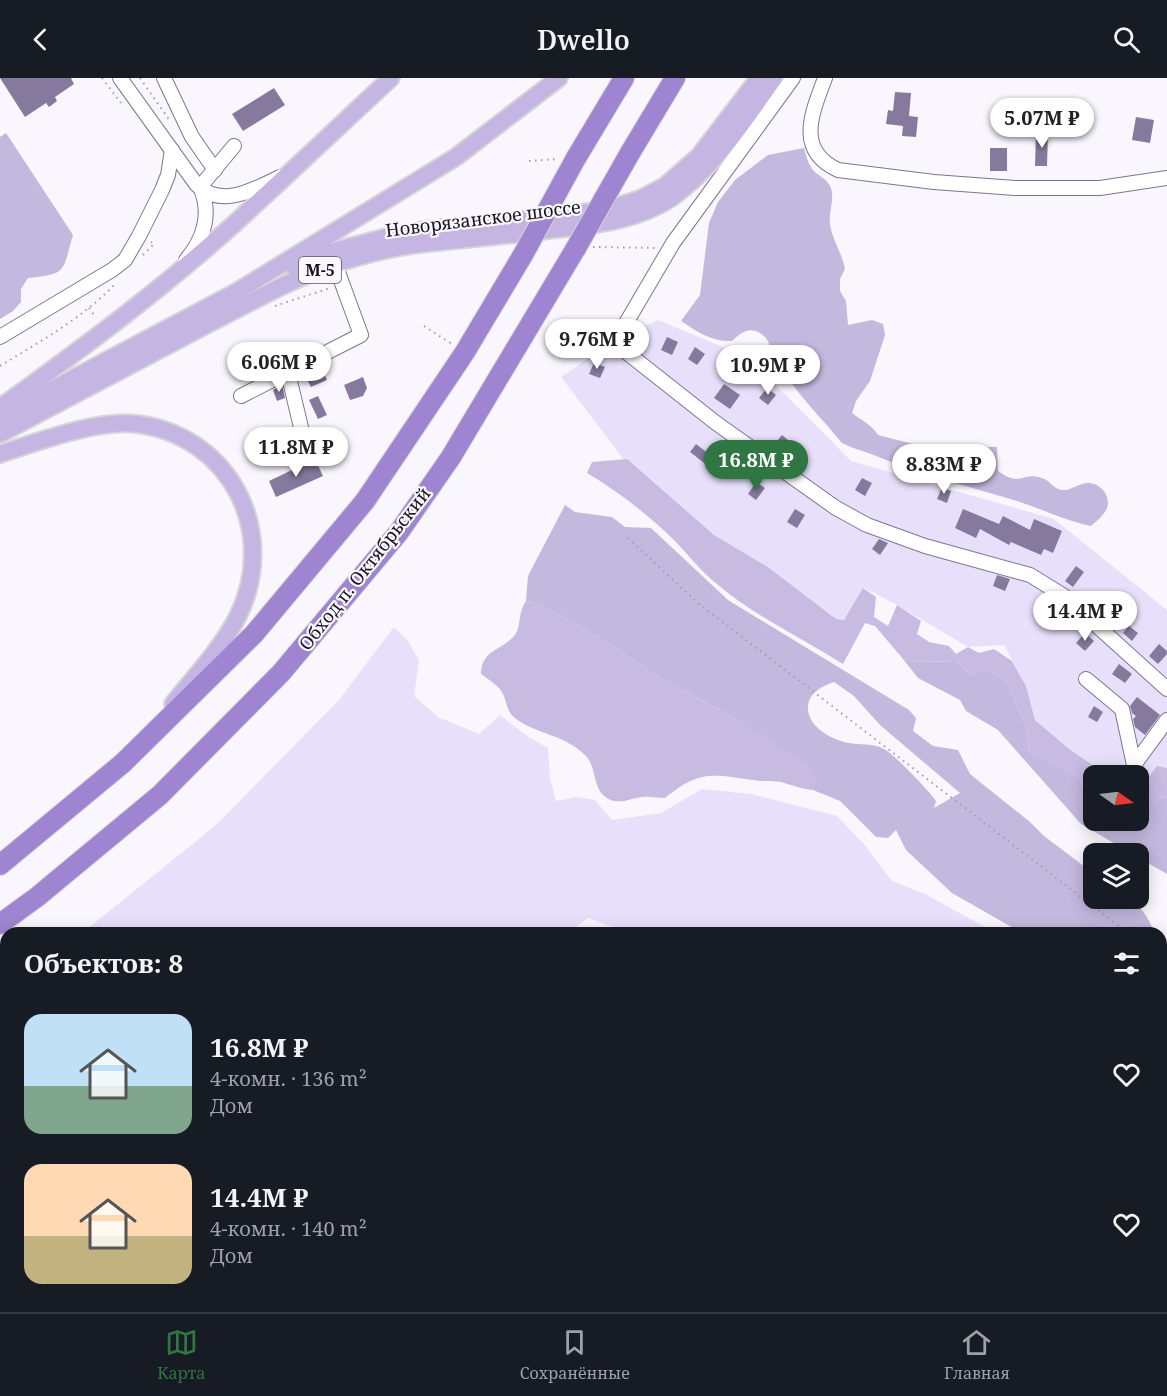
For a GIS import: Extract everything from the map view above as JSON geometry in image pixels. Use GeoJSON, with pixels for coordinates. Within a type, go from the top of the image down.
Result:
{"type":"FeatureCollection","features":[{"type":"Feature","properties":{"kind":"highway"},"geometry":{"type":"LineString","coordinates":[[0,865],[136,750],[254,634],[365,501],[465,352],[624,78]]}},
{"type":"Feature","properties":{"kind":"highway","name":"Обход п. Октябрьский"},"geometry":{"type":"LineString","coordinates":[[0,924],[37,897],[160,795],[281,674],[399,532],[451,457],[503,373],[675,78]]}},
{"type":"Feature","properties":{"kind":"main road"},"geometry":{"type":"LineString","coordinates":[[0,408],[106,331],[234,225],[391,78]]}},
{"type":"Feature","properties":{"kind":"main road"},"geometry":{"type":"LineString","coordinates":[[0,417],[238,291],[456,158],[559,78]]}},
{"type":"Feature","properties":{"kind":"main road"},"geometry":{"type":"LineString","coordinates":[[238,291],[323,254],[387,237],[425,230],[606,210],[640,199],[665,186],[699,156],[759,78]]}},
{"type":"Feature","properties":{"kind":"main road","name":"Новорязанское шоссе"},"geometry":{"type":"LineString","coordinates":[[0,434],[298,278],[335,264],[366,254],[425,243],[609,223],[642,213],[671,198],[710,163],[774,78]]}},
{"type":"Feature","properties":{"kind":"main road"},"geometry":{"type":"LineString","coordinates":[[0,454],[79,431],[107,425],[136,424],[164,430],[185,439],[211,456],[229,477],[242,499],[250,526],[253,556],[249,585],[238,616],[217,648],[136,750]]}},
{"type":"Feature","properties":{"kind":"street"},"geometry":{"type":"LineString","coordinates":[[120,78],[200,187],[205,198],[205,225],[196,247],[172,276]]}},
{"type":"Feature","properties":{"kind":"street"},"geometry":{"type":"LineString","coordinates":[[793,78],[670,249],[612,347],[621,348],[716,423],[836,508],[867,525],[925,546],[1030,575],[1048,585],[1064,596],[1167,688]]}},
{"type":"Feature","properties":{"kind":"street"},"geometry":{"type":"LineString","coordinates":[[825,78],[812,123],[811,145],[825,164],[838,170],[933,182],[1015,188],[1100,188],[1167,178]]}},
{"type":"Feature","properties":{"kind":"street"},"geometry":{"type":"LineString","coordinates":[[166,79],[192,137],[215,170]]}},
{"type":"Feature","properties":{"kind":"street"},"geometry":{"type":"LineString","coordinates":[[200,187],[234,146]]}},
{"type":"Feature","properties":{"kind":"street"},"geometry":{"type":"LineString","coordinates":[[0,338],[125,260],[162,190],[170,167],[172,150]]}},
{"type":"Feature","properties":{"kind":"street"},"geometry":{"type":"LineString","coordinates":[[200,187],[214,196],[228,197],[245,193],[290,172]]}},
{"type":"Feature","properties":{"kind":"street"},"geometry":{"type":"LineString","coordinates":[[241,396],[361,335],[335,264]]}},
{"type":"Feature","properties":{"kind":"street"},"geometry":{"type":"LineString","coordinates":[[288,373],[304,444]]}},
{"type":"Feature","properties":{"kind":"street"},"geometry":{"type":"LineString","coordinates":[[1086,679],[1122,709],[1134,765],[1167,720]]}},
{"type":"Feature","properties":{"kind":"path"},"geometry":{"type":"LineString","coordinates":[[529,161],[576,158]]}},
{"type":"Feature","properties":{"kind":"path"},"geometry":{"type":"LineString","coordinates":[[576,249],[635,246],[670,249]]}},
{"type":"Feature","properties":{"kind":"path"},"geometry":{"type":"LineString","coordinates":[[0,366],[73,321],[117,282]]}},
{"type":"Feature","properties":{"kind":"path"},"geometry":{"type":"LineString","coordinates":[[276,306],[342,283]]}},
{"type":"Feature","properties":{"kind":"path"},"geometry":{"type":"LineString","coordinates":[[89,308],[101,324]]}},
{"type":"Feature","properties":{"kind":"path"},"geometry":{"type":"LineString","coordinates":[[424,326],[465,352]]}},
{"type":"Feature","properties":{"kind":"path"},"geometry":{"type":"LineString","coordinates":[[628,538],[699,604],[1120,927]]}},
{"type":"Feature","properties":{"kind":"shaded area"},"geometry":{"type":"Polygon","coordinates":[[[6,133],[73,235],[61,269],[50,275],[28,278],[21,289],[21,302],[13,311],[0,319],[0,137],[6,133]]]}},
{"type":"Feature","properties":{"kind":"shaded area"},"geometry":{"type":"Polygon","coordinates":[[[804,148],[811,168],[826,181],[832,191],[830,224],[845,269],[840,279],[840,291],[846,301],[848,325],[872,320],[883,324],[885,335],[870,381],[856,401],[852,413],[869,425],[878,435],[948,453],[972,447],[997,447],[998,471],[1012,478],[1036,476],[1061,490],[1085,483],[1097,485],[1104,491],[1108,503],[1104,513],[1091,526],[911,469],[842,443],[789,380],[763,335],[748,330],[732,341],[718,340],[681,321],[700,295],[709,223],[718,202],[735,180],[768,155],[804,148]]]}},
{"type":"Feature","properties":{"kind":"shaded area"},"geometry":{"type":"Polygon","coordinates":[[[658,320],[749,358],[851,461],[1054,519],[1167,610],[1167,768],[1157,766],[1149,777],[1149,765],[1093,765],[1068,748],[1035,720],[1026,686],[1004,645],[968,647],[864,588],[844,620],[836,619],[768,567],[714,535],[624,460],[561,377],[613,341],[658,320]]]}},
{"type":"Feature","properties":{"kind":"shaded area"},"geometry":{"type":"Polygon","coordinates":[[[627,459],[714,535],[768,567],[836,619],[844,620],[863,588],[876,597],[874,617],[888,626],[897,605],[921,621],[917,634],[929,642],[949,646],[956,654],[968,647],[979,653],[994,649],[1012,661],[1026,686],[1035,720],[1093,765],[1083,765],[1083,785],[1079,777],[1029,752],[1027,730],[1007,682],[987,669],[971,675],[957,661],[921,662],[903,659],[875,626],[865,623],[843,664],[759,615],[727,593],[654,521],[587,473],[592,462],[627,459]]]}},
{"type":"Feature","properties":{"kind":"shaded area"},"geometry":{"type":"Polygon","coordinates":[[[565,505],[575,512],[612,517],[625,527],[651,528],[728,600],[909,710],[916,718],[913,731],[933,746],[958,750],[970,774],[1083,865],[1083,909],[1141,909],[1152,927],[1012,927],[952,893],[906,850],[896,830],[888,838],[876,837],[840,801],[813,790],[816,777],[810,767],[728,714],[661,679],[610,644],[538,603],[526,601],[528,576],[565,505]],[[834,682],[812,695],[808,710],[813,722],[822,732],[848,743],[875,746],[889,752],[933,797],[936,801],[934,808],[960,793],[880,725],[854,696],[834,682]]]}},
{"type":"Feature","properties":{"kind":"shaded area"},"geometry":{"type":"Polygon","coordinates":[[[526,601],[538,603],[610,644],[661,679],[728,714],[789,752],[810,767],[817,777],[813,790],[778,781],[706,776],[687,783],[665,798],[645,797],[616,801],[607,798],[599,789],[585,755],[568,743],[516,719],[510,712],[499,688],[481,674],[484,660],[488,655],[514,636],[526,601]]]}},
{"type":"Feature","properties":{"kind":"shaded area"},"geometry":{"type":"Polygon","coordinates":[[[394,627],[408,641],[419,661],[414,696],[438,717],[479,734],[500,715],[527,736],[548,748],[550,778],[556,801],[576,797],[595,800],[612,820],[661,813],[702,789],[751,794],[837,816],[863,843],[892,881],[925,894],[985,927],[613,927],[588,918],[577,927],[89,927],[216,825],[339,700],[394,627]]]}},
{"type":"Feature","properties":{"kind":"shaded area"},"geometry":{"type":"Polygon","coordinates":[[[903,659],[921,662],[957,661],[971,675],[987,669],[1007,682],[1027,730],[1029,752],[1079,777],[1083,785],[1083,825],[998,730],[966,711],[960,700],[918,678],[903,659]]]}},
{"type":"Feature","properties":{"kind":"shaded area"},"geometry":{"type":"Polygon","coordinates":[[[1157,766],[1167,768],[1167,796],[1149,804],[1149,777],[1157,766]]]}},
{"type":"Feature","properties":{"kind":"shaded area"},"geometry":{"type":"Polygon","coordinates":[[[1167,796],[1167,874],[1149,864],[1149,843],[1114,843],[1093,831],[1149,831],[1149,824],[1151,824],[1149,804],[1167,796]]]}},
{"type":"Feature","properties":{"kind":"building"},"geometry":{"type":"Polygon","coordinates":[[[0,78],[71,78],[74,84],[55,97],[57,101],[49,107],[46,103],[25,117],[0,78]]]}},
{"type":"Feature","properties":{"kind":"building"},"geometry":{"type":"Polygon","coordinates":[[[274,88],[285,105],[243,131],[232,114],[274,88]]]}},
{"type":"Feature","properties":{"kind":"building"},"geometry":{"type":"Polygon","coordinates":[[[895,92],[911,93],[909,116],[918,117],[916,137],[902,136],[903,126],[886,124],[888,110],[893,111],[895,92]]]}},
{"type":"Feature","properties":{"kind":"building"},"geometry":{"type":"Polygon","coordinates":[[[1136,117],[1154,120],[1150,143],[1132,140],[1136,117]]]}},
{"type":"Feature","properties":{"kind":"building"},"geometry":{"type":"Polygon","coordinates":[[[1036,132],[1048,132],[1047,166],[1035,166],[1036,132]]]}},
{"type":"Feature","properties":{"kind":"building"},"geometry":{"type":"Polygon","coordinates":[[[990,148],[1007,148],[1007,171],[990,171],[990,148]]]}},
{"type":"Feature","properties":{"kind":"building"},"geometry":{"type":"Polygon","coordinates":[[[667,337],[678,342],[672,355],[661,350],[667,337]]]}},
{"type":"Feature","properties":{"kind":"building"},"geometry":{"type":"Polygon","coordinates":[[[695,347],[705,354],[697,365],[688,359],[695,347]]]}},
{"type":"Feature","properties":{"kind":"building"},"geometry":{"type":"Polygon","coordinates":[[[594,363],[605,367],[600,378],[589,374],[594,363]]]}},
{"type":"Feature","properties":{"kind":"building"},"geometry":{"type":"Polygon","coordinates":[[[320,366],[327,380],[311,387],[304,374],[320,366]]]}},
{"type":"Feature","properties":{"kind":"building"},"geometry":{"type":"Polygon","coordinates":[[[363,377],[367,388],[363,396],[350,400],[344,385],[363,377]]]}},
{"type":"Feature","properties":{"kind":"building"},"geometry":{"type":"Polygon","coordinates":[[[724,384],[740,395],[730,409],[714,398],[724,384]]]}},
{"type":"Feature","properties":{"kind":"building"},"geometry":{"type":"Polygon","coordinates":[[[282,385],[285,398],[277,401],[273,390],[282,385]]]}},
{"type":"Feature","properties":{"kind":"building"},"geometry":{"type":"Polygon","coordinates":[[[767,388],[776,395],[768,405],[759,398],[767,388]]]}},
{"type":"Feature","properties":{"kind":"building"},"geometry":{"type":"Polygon","coordinates":[[[318,396],[327,415],[318,419],[309,400],[318,396]]]}},
{"type":"Feature","properties":{"kind":"building"},"geometry":{"type":"Polygon","coordinates":[[[782,435],[795,446],[786,457],[773,446],[782,435]]]}},
{"type":"Feature","properties":{"kind":"building"},"geometry":{"type":"Polygon","coordinates":[[[696,444],[722,464],[716,472],[690,452],[696,444]]]}},
{"type":"Feature","properties":{"kind":"building"},"geometry":{"type":"Polygon","coordinates":[[[315,459],[323,476],[276,497],[269,481],[315,459]]]}},
{"type":"Feature","properties":{"kind":"building"},"geometry":{"type":"Polygon","coordinates":[[[862,478],[872,483],[865,496],[855,490],[862,478]]]}},
{"type":"Feature","properties":{"kind":"building"},"geometry":{"type":"Polygon","coordinates":[[[756,482],[765,488],[756,500],[748,494],[756,482]]]}},
{"type":"Feature","properties":{"kind":"building"},"geometry":{"type":"Polygon","coordinates":[[[942,487],[951,491],[947,503],[937,499],[942,487]]]}},
{"type":"Feature","properties":{"kind":"building"},"geometry":{"type":"Polygon","coordinates":[[[795,509],[805,515],[797,528],[787,522],[795,509]]]}},
{"type":"Feature","properties":{"kind":"building"},"geometry":{"type":"Polygon","coordinates":[[[963,509],[999,524],[1003,516],[1030,530],[1034,519],[1062,531],[1053,553],[1044,549],[1041,555],[1011,542],[1009,545],[980,529],[976,538],[955,528],[963,509]]]}},
{"type":"Feature","properties":{"kind":"building"},"geometry":{"type":"Polygon","coordinates":[[[879,539],[888,543],[880,555],[872,549],[879,539]]]}},
{"type":"Feature","properties":{"kind":"building"},"geometry":{"type":"Polygon","coordinates":[[[1076,566],[1084,572],[1073,587],[1065,581],[1076,566]]]}},
{"type":"Feature","properties":{"kind":"building"},"geometry":{"type":"Polygon","coordinates":[[[997,575],[1010,579],[1005,591],[993,586],[997,575]]]}},
{"type":"Feature","properties":{"kind":"building"},"geometry":{"type":"Polygon","coordinates":[[[1100,595],[1109,602],[1102,611],[1093,604],[1100,595]]]}},
{"type":"Feature","properties":{"kind":"building"},"geometry":{"type":"Polygon","coordinates":[[[1129,626],[1138,633],[1132,641],[1123,633],[1129,626]]]}},
{"type":"Feature","properties":{"kind":"building"},"geometry":{"type":"Polygon","coordinates":[[[1085,633],[1094,641],[1085,651],[1076,643],[1085,633]]]}},
{"type":"Feature","properties":{"kind":"building"},"geometry":{"type":"Polygon","coordinates":[[[1159,644],[1167,651],[1167,654],[1158,664],[1149,656],[1159,644]]]}},
{"type":"Feature","properties":{"kind":"building"},"geometry":{"type":"Polygon","coordinates":[[[1119,664],[1132,674],[1125,683],[1112,674],[1119,664]]]}},
{"type":"Feature","properties":{"kind":"building"},"geometry":{"type":"Polygon","coordinates":[[[1137,697],[1160,715],[1145,735],[1135,727],[1133,719],[1136,716],[1132,713],[1130,706],[1137,697]]]}},
{"type":"Feature","properties":{"kind":"building"},"geometry":{"type":"Polygon","coordinates":[[[1094,706],[1103,712],[1097,722],[1088,717],[1094,706]]]}}]}
